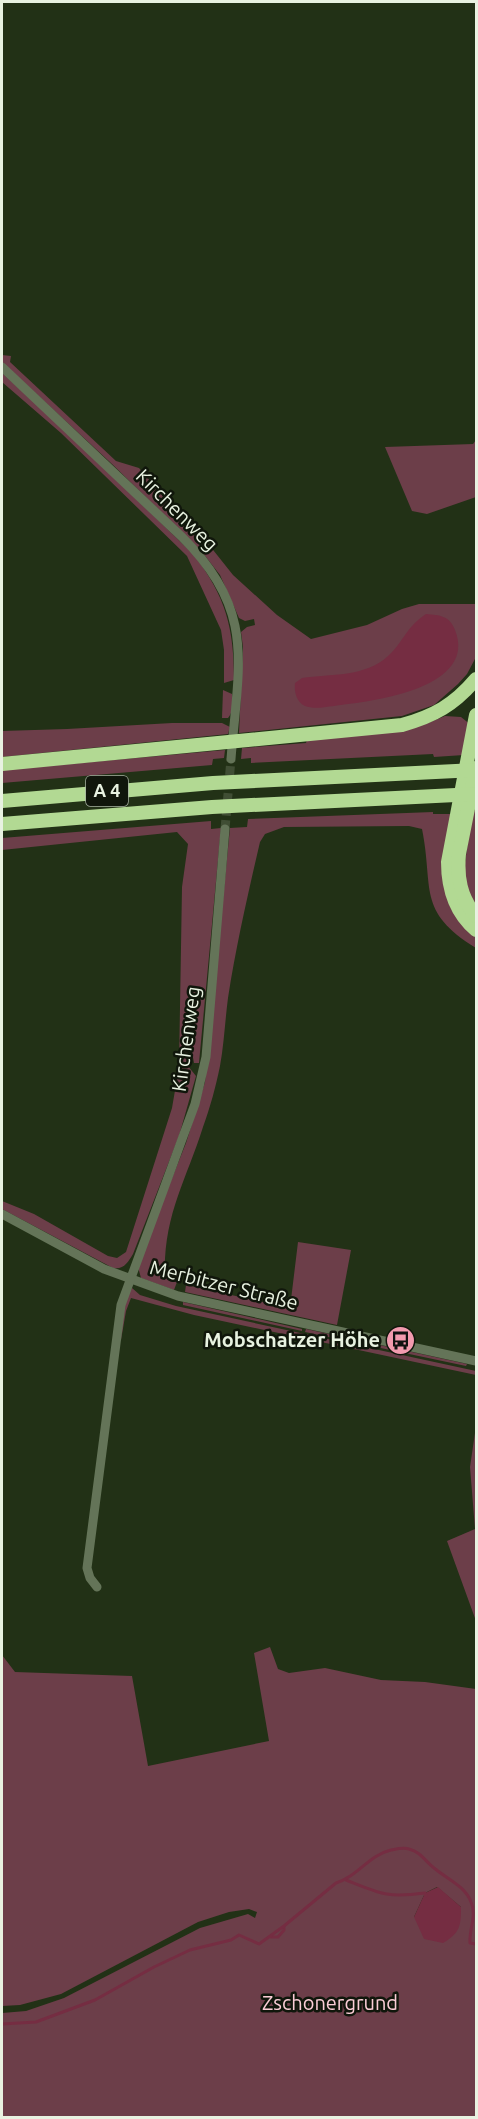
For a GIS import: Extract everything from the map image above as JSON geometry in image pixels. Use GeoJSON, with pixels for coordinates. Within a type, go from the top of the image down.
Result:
{"type":"FeatureCollection","features":[{"type":"Feature","properties":{"kind":"highway"},"geometry":{"type":"LineString","coordinates":[[2,764],[402,725],[426,718],[446,707],[463,695],[477,679]]}},
{"type":"Feature","properties":{"kind":"highway"},"geometry":{"type":"LineString","coordinates":[[477,716],[448,862],[449,882],[454,900],[459,910],[477,930]]}},
{"type":"Feature","properties":{"kind":"highway"},"geometry":{"type":"LineString","coordinates":[[477,769],[458,868],[464,899],[477,916]]}},
{"type":"Feature","properties":{"kind":"highway","name":"A 4"},"geometry":{"type":"LineString","coordinates":[[2,801],[222,783],[477,769]]}},
{"type":"Feature","properties":{"kind":"highway","name":"A 4"},"geometry":{"type":"LineString","coordinates":[[2,825],[212,807],[477,794]]}},
{"type":"Feature","properties":{"kind":"street","name":"Kirchenweg"},"geometry":{"type":"LineString","coordinates":[[2,367],[182,537],[216,576],[229,601],[239,650],[231,759]]}},
{"type":"Feature","properties":{"kind":"street","name":"Kirchenweg"},"geometry":{"type":"LineString","coordinates":[[129,1279],[195,1104],[206,1057],[225,829]]}},
{"type":"Feature","properties":{"kind":"street"},"geometry":{"type":"LineString","coordinates":[[2,1214],[104,1269],[129,1279]]}},
{"type":"Feature","properties":{"kind":"street","name":"Merbitzer Straße"},"geometry":{"type":"LineString","coordinates":[[97,1587],[90,1578],[87,1568],[121,1305],[129,1279],[178,1296],[477,1361]]}},
{"type":"Feature","properties":{"kind":"green space"},"geometry":{"type":"Polygon","coordinates":[[[2,355],[11,356],[10,362],[116,461],[139,468],[168,502],[202,536],[233,575],[277,615],[311,639],[367,625],[419,604],[476,604],[476,657],[467,674],[434,705],[402,716],[239,733],[243,647],[241,632],[255,625],[254,619],[245,621],[239,618],[220,575],[202,552],[112,464],[2,362],[2,355]]]}},
{"type":"Feature","properties":{"kind":"green space"},"geometry":{"type":"Polygon","coordinates":[[[2,373],[64,429],[194,555],[214,585],[226,614],[232,644],[234,680],[224,683],[224,650],[221,630],[187,556],[61,433],[2,382],[2,373]]]}},
{"type":"Feature","properties":{"kind":"green space"},"geometry":{"type":"Polygon","coordinates":[[[476,440],[476,497],[427,514],[412,511],[385,447],[473,444],[476,440]]]}},
{"type":"Feature","properties":{"kind":"green space"},"geometry":{"type":"Polygon","coordinates":[[[223,690],[232,694],[232,710],[228,718],[222,718],[223,690]]]}},
{"type":"Feature","properties":{"kind":"green space"},"geometry":{"type":"Polygon","coordinates":[[[445,716],[461,717],[471,725],[464,755],[434,757],[433,754],[251,763],[251,758],[241,759],[242,748],[306,743],[307,740],[428,723],[445,716]]]}},
{"type":"Feature","properties":{"kind":"green space"},"geometry":{"type":"Polygon","coordinates":[[[172,723],[222,723],[230,727],[228,734],[2,757],[2,731],[172,723]]]}},
{"type":"Feature","properties":{"kind":"green space"},"geometry":{"type":"Polygon","coordinates":[[[225,750],[224,758],[213,759],[212,765],[2,783],[2,770],[225,750]]]}},
{"type":"Feature","properties":{"kind":"green space"},"geometry":{"type":"Polygon","coordinates":[[[476,810],[476,911],[463,878],[472,811],[476,810]]]}},
{"type":"Feature","properties":{"kind":"green space"},"geometry":{"type":"Polygon","coordinates":[[[433,812],[433,814],[452,814],[476,935],[476,948],[457,935],[436,910],[431,897],[422,829],[409,826],[284,827],[265,834],[260,842],[238,940],[217,1081],[206,1120],[177,1199],[168,1235],[165,1276],[177,1282],[174,1290],[141,1278],[138,1267],[141,1256],[186,1143],[205,1082],[230,828],[247,827],[248,819],[433,812]]]}},
{"type":"Feature","properties":{"kind":"green space"},"geometry":{"type":"Polygon","coordinates":[[[211,821],[211,829],[221,828],[199,1063],[194,1063],[192,1052],[188,1052],[188,1066],[196,1076],[179,1136],[133,1254],[123,1267],[113,1268],[2,1209],[2,1201],[34,1214],[108,1256],[117,1258],[126,1252],[172,1108],[179,1067],[182,887],[188,844],[177,832],[2,850],[2,838],[211,821]]]}},
{"type":"Feature","properties":{"kind":"green space"},"geometry":{"type":"Polygon","coordinates":[[[298,1242],[351,1250],[337,1325],[185,1292],[186,1285],[290,1308],[298,1242]]]}},
{"type":"Feature","properties":{"kind":"green space"},"geometry":{"type":"Polygon","coordinates":[[[132,1288],[140,1295],[176,1306],[476,1371],[476,1375],[194,1315],[131,1298],[126,1311],[121,1340],[122,1305],[132,1288]]]}},
{"type":"Feature","properties":{"kind":"green space"},"geometry":{"type":"Polygon","coordinates":[[[183,1302],[302,1329],[302,1331],[183,1305],[183,1302]]]}},
{"type":"Feature","properties":{"kind":"green space"},"geometry":{"type":"Polygon","coordinates":[[[306,1329],[467,1364],[466,1366],[305,1332],[306,1329]]]}},
{"type":"Feature","properties":{"kind":"green space"},"geometry":{"type":"Polygon","coordinates":[[[476,1426],[476,1621],[447,1541],[475,1529],[470,1467],[476,1426]]]}},
{"type":"Feature","properties":{"kind":"green space","name":"Zschonergrund"},"geometry":{"type":"Polygon","coordinates":[[[270,1647],[278,1669],[289,1673],[325,1668],[381,1680],[425,1682],[476,1689],[476,2117],[2,2117],[2,2013],[26,2011],[64,1998],[200,1928],[248,1914],[255,1918],[257,1912],[249,1909],[229,1912],[198,1922],[61,1994],[20,2005],[2,2006],[2,1655],[15,1672],[132,1676],[148,1766],[269,1741],[254,1653],[270,1647]],[[437,1887],[425,1893],[414,1917],[461,1907],[437,1887]]]}},
{"type":"Feature","properties":{"kind":"shaded area"},"geometry":{"type":"Polygon","coordinates":[[[426,614],[444,617],[455,630],[458,649],[452,665],[438,678],[399,695],[357,703],[313,708],[305,706],[298,699],[295,693],[295,683],[302,678],[359,671],[379,663],[426,614]]]}},
{"type":"Feature","properties":{"kind":"shaded area"},"geometry":{"type":"Polygon","coordinates":[[[438,1887],[461,1907],[461,1919],[456,1932],[443,1943],[424,1939],[414,1917],[425,1893],[438,1887]]]}},
{"type":"Feature","properties":{"kind":"waterway"},"geometry":{"type":"LineString","coordinates":[[2,2024],[36,2022],[95,2000],[190,1950],[231,1940],[239,1935],[259,1944],[336,1883],[350,1876],[376,1856],[391,1850],[407,1848],[417,1852],[465,1891],[473,1907],[470,1943],[476,1944]]}},
{"type":"Feature","properties":{"kind":"waterway"},"geometry":{"type":"LineString","coordinates":[[346,1880],[384,1894],[425,1893],[426,1896]]}},
{"type":"Feature","properties":{"kind":"waterway"},"geometry":{"type":"LineString","coordinates":[[271,1937],[278,1937],[284,1927]]}},
{"type":"Feature","properties":{"kind":"tunnel"},"geometry":{"type":"LineString","coordinates":[[225,829],[231,759]]}},
{"type":"Feature","properties":{"kind":"place","name":"Mobschatzer Höhe"},"geometry":{"type":"Point","coordinates":[401,1340]}}]}
